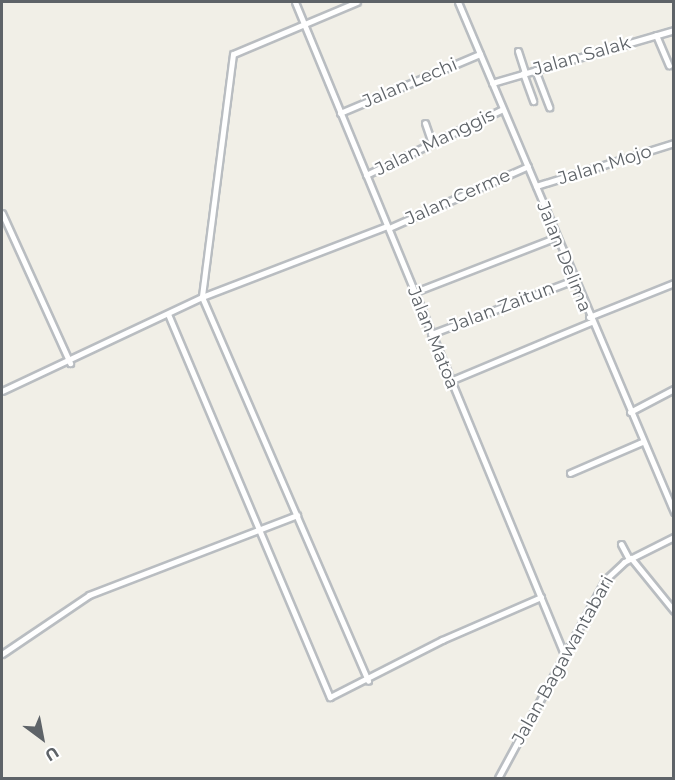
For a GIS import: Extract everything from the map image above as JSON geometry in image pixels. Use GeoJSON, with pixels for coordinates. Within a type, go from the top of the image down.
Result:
{"type":"FeatureCollection","features":[{"type":"Feature","properties":{"kind":"street","name":"Jalan Matoa"},"geometry":{"type":"LineString","coordinates":[[295,2],[564,654]]}},
{"type":"Feature","properties":{"kind":"street"},"geometry":{"type":"LineString","coordinates":[[357,2],[238,48],[230,61],[202,297],[368,681]]}},
{"type":"Feature","properties":{"kind":"street","name":"Jalan Delima"},"geometry":{"type":"LineString","coordinates":[[458,2],[590,320],[674,512]]}},
{"type":"Feature","properties":{"kind":"street","name":"Jalan Salak"},"geometry":{"type":"LineString","coordinates":[[492,83],[674,30]]}},
{"type":"Feature","properties":{"kind":"street"},"geometry":{"type":"LineString","coordinates":[[656,35],[669,65]]}},
{"type":"Feature","properties":{"kind":"street"},"geometry":{"type":"LineString","coordinates":[[518,51],[533,101]]}},
{"type":"Feature","properties":{"kind":"street","name":"Jalan Lechi"},"geometry":{"type":"LineString","coordinates":[[340,113],[480,54]]}},
{"type":"Feature","properties":{"kind":"street"},"geometry":{"type":"LineString","coordinates":[[535,70],[549,107]]}},
{"type":"Feature","properties":{"kind":"street","name":"Jalan Manggis"},"geometry":{"type":"LineString","coordinates":[[366,175],[503,109]]}},
{"type":"Feature","properties":{"kind":"street"},"geometry":{"type":"LineString","coordinates":[[424,123],[432,143]]}},
{"type":"Feature","properties":{"kind":"street","name":"Jalan Mojo"},"geometry":{"type":"LineString","coordinates":[[536,186],[674,143]]}},
{"type":"Feature","properties":{"kind":"street","name":"Jalan Cerme"},"geometry":{"type":"LineString","coordinates":[[2,391],[70,363],[202,297],[388,227],[528,166]]}},
{"type":"Feature","properties":{"kind":"street"},"geometry":{"type":"LineString","coordinates":[[2,213],[70,363]]}},
{"type":"Feature","properties":{"kind":"street"},"geometry":{"type":"LineString","coordinates":[[415,292],[556,237]]}},
{"type":"Feature","properties":{"kind":"street","name":"Jalan Zaitun"},"geometry":{"type":"LineString","coordinates":[[431,334],[574,280]]}},
{"type":"Feature","properties":{"kind":"street"},"geometry":{"type":"LineString","coordinates":[[450,381],[674,283]]}},
{"type":"Feature","properties":{"kind":"street"},"geometry":{"type":"LineString","coordinates":[[168,314],[330,697],[368,681],[442,640],[541,597]]}},
{"type":"Feature","properties":{"kind":"street"},"geometry":{"type":"LineString","coordinates":[[630,412],[674,389]]}},
{"type":"Feature","properties":{"kind":"street"},"geometry":{"type":"LineString","coordinates":[[570,473],[642,441]]}},
{"type":"Feature","properties":{"kind":"street"},"geometry":{"type":"LineString","coordinates":[[2,654],[89,595],[260,531],[297,514]]}},
{"type":"Feature","properties":{"kind":"street","name":"Jalan Bagawantabari"},"geometry":{"type":"LineString","coordinates":[[498,778],[605,580],[630,559],[674,537]]}},
{"type":"Feature","properties":{"kind":"street"},"geometry":{"type":"LineString","coordinates":[[621,544],[630,559],[674,611]]}}]}
